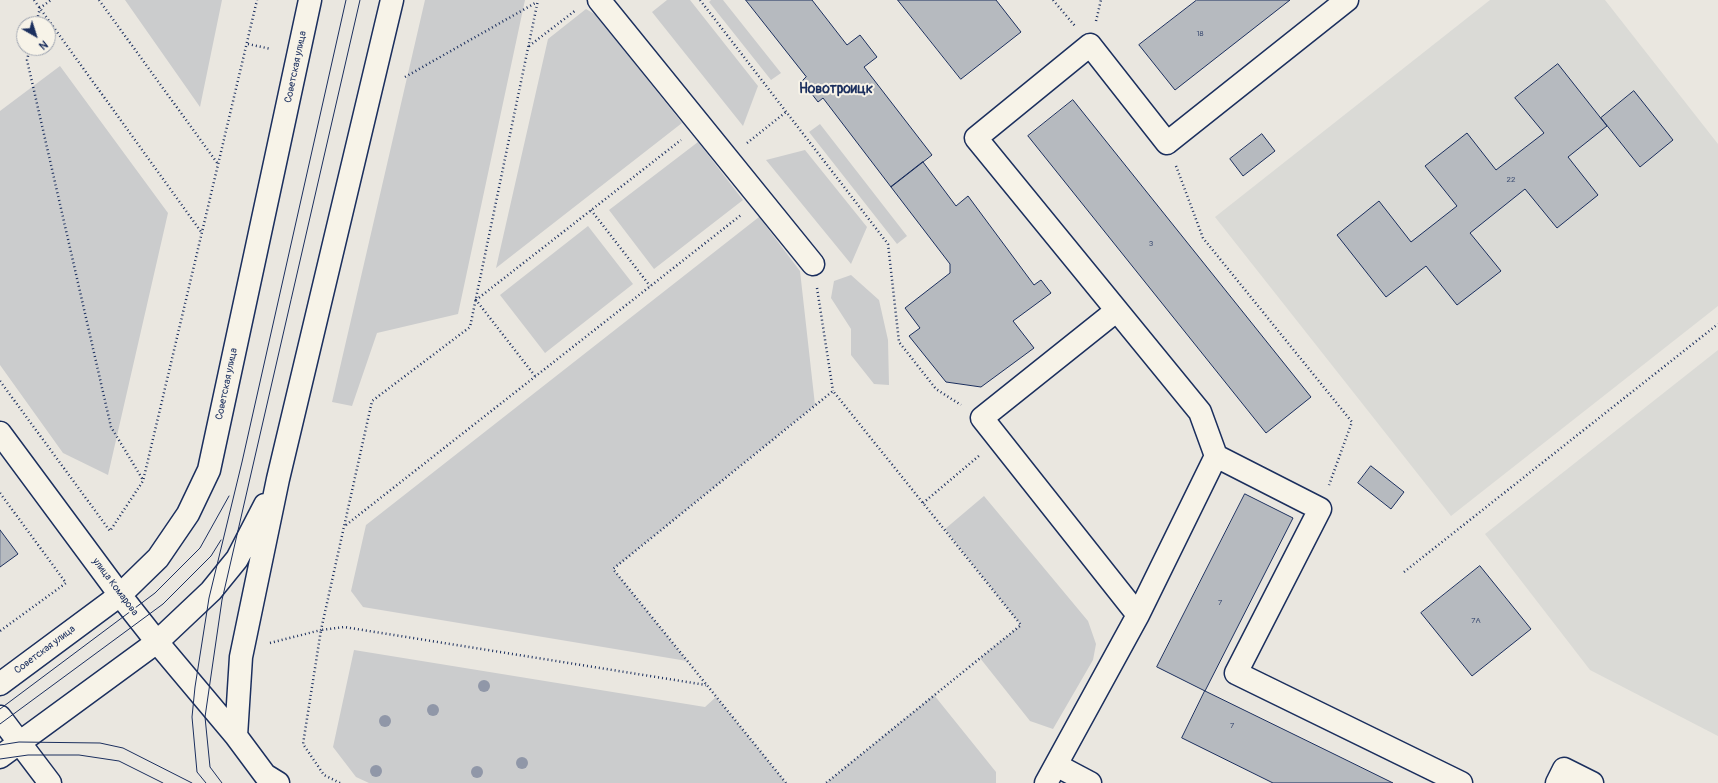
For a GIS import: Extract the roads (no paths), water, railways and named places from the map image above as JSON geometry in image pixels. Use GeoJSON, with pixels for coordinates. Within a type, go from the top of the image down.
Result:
{"type":"FeatureCollection","features":[{"type":"Feature","properties":{"kind":"main road","name":"Советская улица"},"geometry":{"type":"LineString","coordinates":[[0,683],[120,595],[158,558],[188,514],[209,470],[310,0]]}},
{"type":"Feature","properties":{"kind":"main road"},"geometry":{"type":"LineString","coordinates":[[272,779],[236,736],[241,657],[278,479],[392,0]]}},
{"type":"Feature","properties":{"kind":"main road"},"geometry":{"type":"LineString","coordinates":[[599,0],[813,264]]}},
{"type":"Feature","properties":{"kind":"main road"},"geometry":{"type":"LineString","coordinates":[[1348,0],[1167,143],[1090,45],[976,138],[1200,412],[1216,456],[1320,509],[1236,673],[1461,783]]}},
{"type":"Feature","properties":{"kind":"main road"},"geometry":{"type":"LineString","coordinates":[[1116,311],[982,418],[1138,615]]}},
{"type":"Feature","properties":{"kind":"main road","name":"улица Комарова"},"geometry":{"type":"LineString","coordinates":[[0,433],[120,595],[157,642],[236,736]]}},
{"type":"Feature","properties":{"kind":"main road"},"geometry":{"type":"LineString","coordinates":[[1090,783],[1051,774],[1138,615],[1216,456]]}},
{"type":"Feature","properties":{"kind":"main road"},"geometry":{"type":"LineString","coordinates":[[0,757],[157,642],[211,591],[237,559],[278,479]]}},
{"type":"Feature","properties":{"kind":"main road"},"geometry":{"type":"LineString","coordinates":[[0,718],[50,783]]}},
{"type":"Feature","properties":{"kind":"main road"},"geometry":{"type":"LineString","coordinates":[[1557,783],[1564,769],[1592,783]]}},
{"type":"Feature","properties":{"kind":"tram line"},"geometry":{"type":"LineString","coordinates":[[206,783],[197,772],[192,717],[195,687],[209,598],[242,462],[346,0]]}},
{"type":"Feature","properties":{"kind":"tram line"},"geometry":{"type":"LineString","coordinates":[[222,783],[210,767],[205,717],[222,600],[360,0]]}},
{"type":"Feature","properties":{"kind":"tram line"},"geometry":{"type":"LineString","coordinates":[[0,709],[155,593],[200,548],[229,496]]}},
{"type":"Feature","properties":{"kind":"tram line"},"geometry":{"type":"LineString","coordinates":[[0,724],[163,604],[211,556],[221,540]]}},
{"type":"Feature","properties":{"kind":"tram line"},"geometry":{"type":"LineString","coordinates":[[0,745],[19,742],[100,743],[123,748],[192,783]]}},
{"type":"Feature","properties":{"kind":"tram line"},"geometry":{"type":"LineString","coordinates":[[0,759],[28,755],[79,755],[119,761],[163,783]]}},
{"type":"Feature","properties":{"kind":"district","name":"Новотроицк"},"geometry":{"type":"Point","coordinates":[836,89]}}]}
